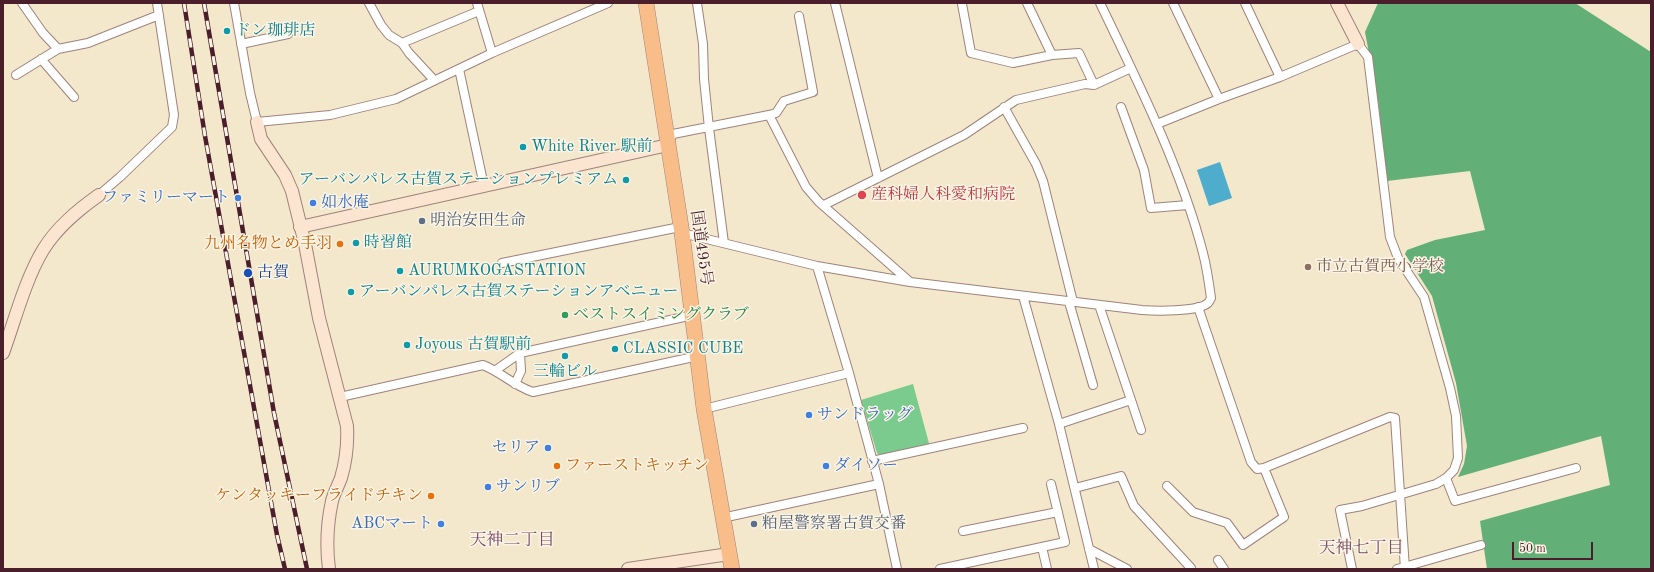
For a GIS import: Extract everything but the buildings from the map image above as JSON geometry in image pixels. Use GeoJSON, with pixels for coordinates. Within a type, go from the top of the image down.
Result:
{"type":"FeatureCollection","features":[{"type":"Feature","properties":{"kind":"highway","name":"国道495号"},"geometry":{"type":"LineString","coordinates":[[646,3],[681,230],[704,409],[732,569]]}},
{"type":"Feature","properties":{"kind":"street"},"geometry":{"type":"LineString","coordinates":[[22,3],[58,49]]}},
{"type":"Feature","properties":{"kind":"street"},"geometry":{"type":"LineString","coordinates":[[3,353],[31,275],[43,250],[77,211],[100,195],[172,127],[174,115],[157,3]]}},
{"type":"Feature","properties":{"kind":"street"},"geometry":{"type":"LineString","coordinates":[[234,3],[261,140],[285,175],[292,191],[305,244],[318,318],[347,426],[348,440],[346,457],[341,478],[332,500],[327,528],[329,569]]}},
{"type":"Feature","properties":{"kind":"street"},"geometry":{"type":"LineString","coordinates":[[369,3],[381,25],[389,35],[402,43],[409,53],[434,80]]}},
{"type":"Feature","properties":{"kind":"street"},"geometry":{"type":"LineString","coordinates":[[257,122],[330,115],[396,99],[492,53],[608,3]]}},
{"type":"Feature","properties":{"kind":"street"},"geometry":{"type":"LineString","coordinates":[[697,3],[709,128],[724,243]]}},
{"type":"Feature","properties":{"kind":"street"},"geometry":{"type":"LineString","coordinates":[[835,3],[878,178]]}},
{"type":"Feature","properties":{"kind":"street"},"geometry":{"type":"LineString","coordinates":[[963,3],[971,53],[1013,63],[1052,55],[1078,53],[1094,85]]}},
{"type":"Feature","properties":{"kind":"street"},"geometry":{"type":"LineString","coordinates":[[1027,3],[1052,55]]}},
{"type":"Feature","properties":{"kind":"street"},"geometry":{"type":"LineString","coordinates":[[502,263],[681,230],[724,243],[817,266],[910,282],[1142,310],[1163,311],[1198,308],[1207,304],[1211,298],[1203,254],[1188,205],[1157,124],[1100,3]]}},
{"type":"Feature","properties":{"kind":"street"},"geometry":{"type":"LineString","coordinates":[[1173,3],[1219,99]]}},
{"type":"Feature","properties":{"kind":"street"},"geometry":{"type":"LineString","coordinates":[[1245,3],[1280,77]]}},
{"type":"Feature","properties":{"kind":"street"},"geometry":{"type":"LineString","coordinates":[[1337,3],[1358,44],[1368,57],[1390,238],[1398,258],[1424,297],[1450,388],[1456,416],[1458,458],[1454,470],[1446,478],[1436,484],[1362,506],[1340,510],[1352,569]]}},
{"type":"Feature","properties":{"kind":"street"},"geometry":{"type":"LineString","coordinates":[[402,43],[478,7],[492,53]]}},
{"type":"Feature","properties":{"kind":"street"},"geometry":{"type":"LineString","coordinates":[[16,75],[58,49],[88,43],[159,15]]}},
{"type":"Feature","properties":{"kind":"street"},"geometry":{"type":"LineString","coordinates":[[300,227],[668,145],[673,134],[709,128],[776,113],[784,100],[813,92],[799,16]]}},
{"type":"Feature","properties":{"kind":"street"},"geometry":{"type":"LineString","coordinates":[[241,44],[288,34]]}},
{"type":"Feature","properties":{"kind":"street"},"geometry":{"type":"LineString","coordinates":[[1157,124],[1219,99],[1280,77],[1358,44]]}},
{"type":"Feature","properties":{"kind":"street"},"geometry":{"type":"LineString","coordinates":[[41,59],[74,97]]}},
{"type":"Feature","properties":{"kind":"street"},"geometry":{"type":"LineString","coordinates":[[824,205],[964,135],[1016,100],[1085,84],[1094,85],[1131,68]]}},
{"type":"Feature","properties":{"kind":"street"},"geometry":{"type":"LineString","coordinates":[[459,69],[484,186]]}},
{"type":"Feature","properties":{"kind":"street"},"geometry":{"type":"LineString","coordinates":[[1004,107],[1036,164],[1043,181],[1071,302],[1093,385]]}},
{"type":"Feature","properties":{"kind":"street"},"geometry":{"type":"LineString","coordinates":[[1121,107],[1144,170],[1151,208],[1188,205]]}},
{"type":"Feature","properties":{"kind":"street"},"geometry":{"type":"LineString","coordinates":[[769,115],[806,187],[819,202],[910,282]]}},
{"type":"Feature","properties":{"kind":"street"},"geometry":{"type":"LineString","coordinates":[[817,266],[849,373],[879,484],[897,569]]}},
{"type":"Feature","properties":{"kind":"street"},"geometry":{"type":"LineString","coordinates":[[1023,296],[1059,424],[1094,569]]}},
{"type":"Feature","properties":{"kind":"street"},"geometry":{"type":"LineString","coordinates":[[1099,304],[1141,430]]}},
{"type":"Feature","properties":{"kind":"street"},"geometry":{"type":"LineString","coordinates":[[1198,308],[1251,462],[1257,469],[1264,468],[1390,417],[1395,418],[1403,568],[1481,545]]}},
{"type":"Feature","properties":{"kind":"street"},"geometry":{"type":"LineString","coordinates":[[496,370],[520,353],[693,315]]}},
{"type":"Feature","properties":{"kind":"street"},"geometry":{"type":"LineString","coordinates":[[515,384],[521,371],[520,353]]}},
{"type":"Feature","properties":{"kind":"street"},"geometry":{"type":"LineString","coordinates":[[340,397],[483,365],[496,370],[515,384],[533,392],[698,356]]}},
{"type":"Feature","properties":{"kind":"street"},"geometry":{"type":"LineString","coordinates":[[704,409],[849,373]]}},
{"type":"Feature","properties":{"kind":"street"},"geometry":{"type":"LineString","coordinates":[[1059,424],[1131,400]]}},
{"type":"Feature","properties":{"kind":"street"},"geometry":{"type":"LineString","coordinates":[[872,461],[1023,428]]}},
{"type":"Feature","properties":{"kind":"street"},"geometry":{"type":"LineString","coordinates":[[1167,486],[1193,512],[1227,522],[1243,545],[1284,517],[1264,468]]}},
{"type":"Feature","properties":{"kind":"street"},"geometry":{"type":"LineString","coordinates":[[1446,478],[1456,501],[1576,468]]}},
{"type":"Feature","properties":{"kind":"street"},"geometry":{"type":"LineString","coordinates":[[1075,488],[1121,476],[1134,506],[1191,568]]}},
{"type":"Feature","properties":{"kind":"street"},"geometry":{"type":"LineString","coordinates":[[722,518],[879,484]]}},
{"type":"Feature","properties":{"kind":"street"},"geometry":{"type":"LineString","coordinates":[[940,569],[1065,542],[1051,484]]}},
{"type":"Feature","properties":{"kind":"street"},"geometry":{"type":"LineString","coordinates":[[963,532],[1058,512]]}},
{"type":"Feature","properties":{"kind":"street"},"geometry":{"type":"LineString","coordinates":[[1042,547],[1047,569]]}},
{"type":"Feature","properties":{"kind":"street"},"geometry":{"type":"LineString","coordinates":[[1088,549],[1127,569]]}},
{"type":"Feature","properties":{"kind":"street"},"geometry":{"type":"LineString","coordinates":[[628,569],[729,554]]}},
{"type":"Feature","properties":{"kind":"street"},"geometry":{"type":"LineString","coordinates":[[1218,560],[1224,569]]}},
{"type":"Feature","properties":{"kind":"green space"},"geometry":{"type":"Polygon","coordinates":[[[1378,3],[1575,3],[1651,52],[1651,569],[1487,569],[1480,521],[1610,485],[1601,436],[1458,477],[1464,464],[1467,446],[1456,383],[1432,296],[1405,254],[1407,250],[1435,240],[1485,230],[1470,171],[1387,181],[1378,101],[1365,32],[1378,3]]]}},
{"type":"Feature","properties":{"kind":"green space"},"geometry":{"type":"Polygon","coordinates":[[[913,384],[930,447],[880,456],[877,453],[861,400],[913,384]]]}},
{"type":"Feature","properties":{"kind":"water"},"geometry":{"type":"Polygon","coordinates":[[[1220,162],[1232,198],[1209,206],[1197,170],[1220,162]]]}},
{"type":"Feature","properties":{"kind":"railway"},"geometry":{"type":"LineString","coordinates":[[184,3],[205,136],[277,535],[285,569]]}},
{"type":"Feature","properties":{"kind":"railway"},"geometry":{"type":"LineString","coordinates":[[204,3],[274,413],[307,569]]}},
{"type":"Feature","properties":{"kind":"place","name":"ドン珈琲店"},"geometry":{"type":"Point","coordinates":[227,31]}},
{"type":"Feature","properties":{"kind":"place","name":"White River 駅前"},"geometry":{"type":"Point","coordinates":[523,147]}},
{"type":"Feature","properties":{"kind":"place","name":"アーバンパレス古賀ステーションプレミアム"},"geometry":{"type":"Point","coordinates":[626,180]}},
{"type":"Feature","properties":{"kind":"place","name":"産科婦人科愛和病院"},"geometry":{"type":"Point","coordinates":[862,195]}},
{"type":"Feature","properties":{"kind":"place","name":"ファミリーマート"},"geometry":{"type":"Point","coordinates":[238,198]}},
{"type":"Feature","properties":{"kind":"place","name":"如水庵"},"geometry":{"type":"Point","coordinates":[313,203]}},
{"type":"Feature","properties":{"kind":"place","name":"明治安田生命"},"geometry":{"type":"Point","coordinates":[422,221]}},
{"type":"Feature","properties":{"kind":"place","name":"時習館"},"geometry":{"type":"Point","coordinates":[356,243]}},
{"type":"Feature","properties":{"kind":"place","name":"九州名物とめ手羽"},"geometry":{"type":"Point","coordinates":[340,244]}},
{"type":"Feature","properties":{"kind":"place","name":"市立古賀西小学校"},"geometry":{"type":"Point","coordinates":[1308,267]}},
{"type":"Feature","properties":{"kind":"place","name":"AURUMKOGASTATION"},"geometry":{"type":"Point","coordinates":[400,271]}},
{"type":"Feature","properties":{"kind":"place","name":"古賀"},"geometry":{"type":"Point","coordinates":[248,273]}},
{"type":"Feature","properties":{"kind":"place","name":"アーバンパレス古賀ステーションアベニュー"},"geometry":{"type":"Point","coordinates":[351,292]}},
{"type":"Feature","properties":{"kind":"place","name":"ベストスイミングクラブ"},"geometry":{"type":"Point","coordinates":[565,315]}},
{"type":"Feature","properties":{"kind":"place","name":"Joyous 古賀駅前"},"geometry":{"type":"Point","coordinates":[407,345]}},
{"type":"Feature","properties":{"kind":"place","name":"CLASSIC CUBE"},"geometry":{"type":"Point","coordinates":[615,349]}},
{"type":"Feature","properties":{"kind":"place","name":"三輪ビル"},"geometry":{"type":"Point","coordinates":[565,356]}},
{"type":"Feature","properties":{"kind":"place","name":"サンドラッグ"},"geometry":{"type":"Point","coordinates":[809,415]}},
{"type":"Feature","properties":{"kind":"place","name":"セリア"},"geometry":{"type":"Point","coordinates":[548,448]}},
{"type":"Feature","properties":{"kind":"place","name":"ファーストキッチン"},"geometry":{"type":"Point","coordinates":[557,466]}},
{"type":"Feature","properties":{"kind":"place","name":"ダイソー"},"geometry":{"type":"Point","coordinates":[826,466]}},
{"type":"Feature","properties":{"kind":"place","name":"サンリブ"},"geometry":{"type":"Point","coordinates":[488,487]}},
{"type":"Feature","properties":{"kind":"place","name":"ケンタッキーフライドチキン"},"geometry":{"type":"Point","coordinates":[431,496]}},
{"type":"Feature","properties":{"kind":"place","name":"ABCマート"},"geometry":{"type":"Point","coordinates":[441,524]}},
{"type":"Feature","properties":{"kind":"place","name":"粕屋警察署古賀交番"},"geometry":{"type":"Point","coordinates":[754,524]}},
{"type":"Feature","properties":{"kind":"district","name":"天神二丁目"},"geometry":{"type":"Point","coordinates":[512,541]}},
{"type":"Feature","properties":{"kind":"district","name":"天神七丁目"},"geometry":{"type":"Point","coordinates":[1361,549]}}]}
